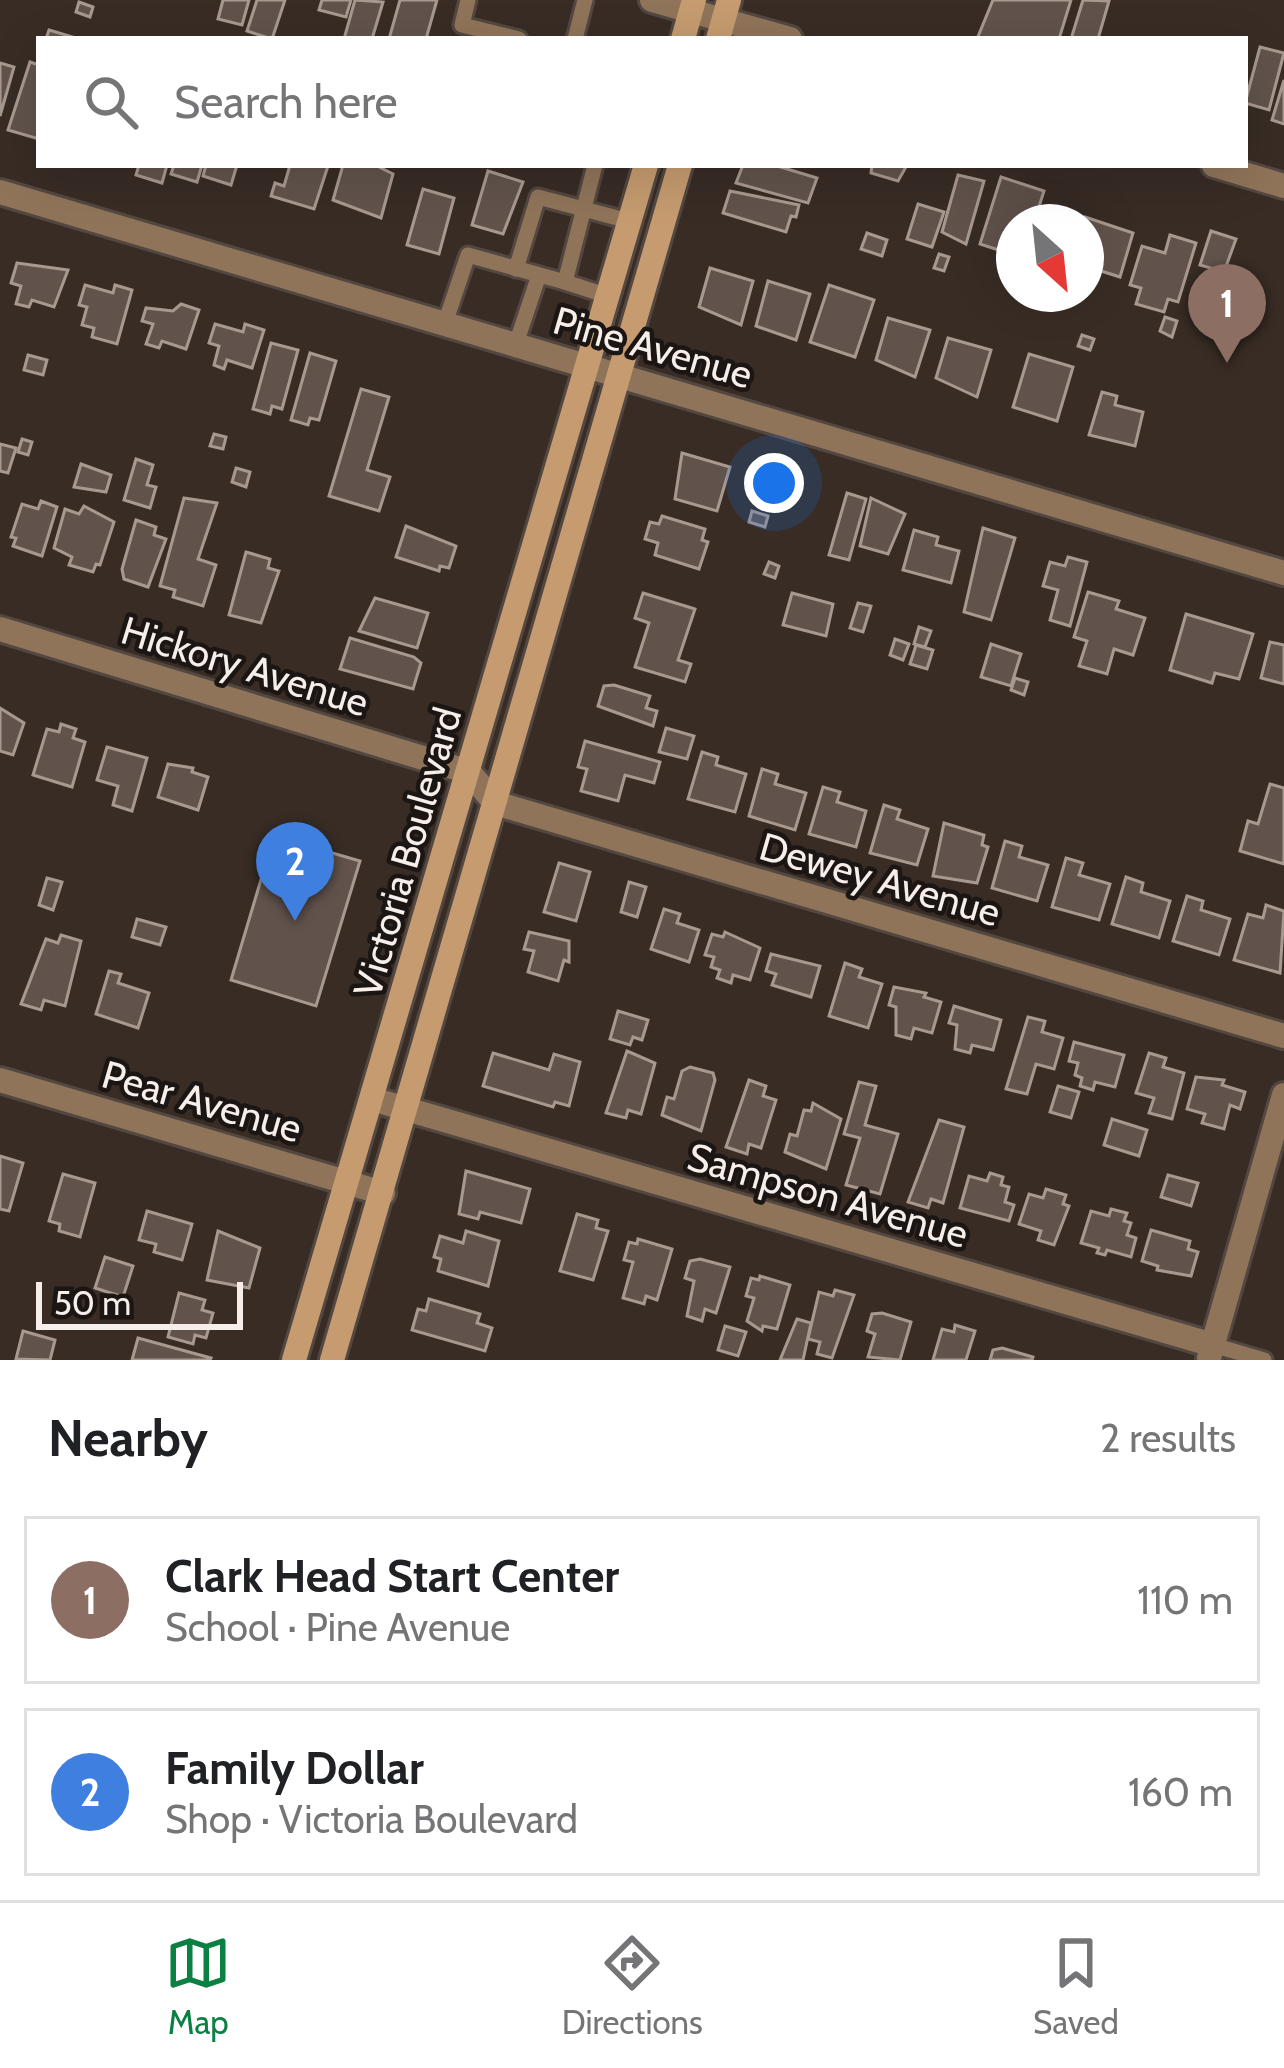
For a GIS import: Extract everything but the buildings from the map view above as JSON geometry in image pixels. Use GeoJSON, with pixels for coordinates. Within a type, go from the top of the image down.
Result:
{"type":"FeatureCollection","features":[{"type":"Feature","properties":{"kind":"main road"},"geometry":{"type":"LineString","coordinates":[[684,36],[693,5]]}},
{"type":"Feature","properties":{"kind":"main road","name":"Victoria Boulevard"},"geometry":{"type":"LineString","coordinates":[[294,1360],[645,168]]}},
{"type":"Feature","properties":{"kind":"main road","name":"Victoria Boulevard"},"geometry":{"type":"LineString","coordinates":[[332,1360],[679,168]]}},
{"type":"Feature","properties":{"kind":"street"},"geometry":{"type":"LineString","coordinates":[[652,0],[693,5],[724,20],[780,36]]}},
{"type":"Feature","properties":{"kind":"street"},"geometry":{"type":"LineString","coordinates":[[1224,168],[1284,186]]}},
{"type":"Feature","properties":{"kind":"street","name":"Pine Avenue"},"geometry":{"type":"LineString","coordinates":[[0,191],[1284,573]]}},
{"type":"Feature","properties":{"kind":"street","name":"Hickory Avenue"},"geometry":{"type":"LineString","coordinates":[[0,629],[469,772]]}},
{"type":"Feature","properties":{"kind":"street"},"geometry":{"type":"LineString","coordinates":[[469,772],[495,803]]}},
{"type":"Feature","properties":{"kind":"street","name":"Dewey Avenue"},"geometry":{"type":"LineString","coordinates":[[495,803],[1284,1036]]}},
{"type":"Feature","properties":{"kind":"street","name":"Pear Avenue"},"geometry":{"type":"LineString","coordinates":[[0,1080],[383,1193]]}},
{"type":"Feature","properties":{"kind":"street"},"geometry":{"type":"LineString","coordinates":[[1211,1352],[1284,1095]]}},
{"type":"Feature","properties":{"kind":"street","name":"Sampson Avenue"},"geometry":{"type":"LineString","coordinates":[[372,1099],[1211,1352]]}},
{"type":"Feature","properties":{"kind":"lane"},"geometry":{"type":"LineString","coordinates":[[468,0],[462,25],[506,36]]}},
{"type":"Feature","properties":{"kind":"lane"},"geometry":{"type":"LineString","coordinates":[[575,36],[585,0]]}},
{"type":"Feature","properties":{"kind":"lane"},"geometry":{"type":"LineString","coordinates":[[565,283],[594,168]]}},
{"type":"Feature","properties":{"kind":"lane"},"geometry":{"type":"LineString","coordinates":[[516,268],[538,197],[629,221]]}},
{"type":"Feature","properties":{"kind":"lane"},"geometry":{"type":"LineString","coordinates":[[445,323],[468,255],[608,296]]}},
{"type":"Feature","properties":{"kind":"lane"},"geometry":{"type":"LineString","coordinates":[[516,344],[539,275]]}},
{"type":"Feature","properties":{"kind":"lane","name":"Sampson Avenue"},"geometry":{"type":"LineString","coordinates":[[1211,1352],[1264,1360]]}},
{"type":"Feature","properties":{"kind":"place","name":"Clark Head Start Center"},"geometry":{"type":"Point","coordinates":[1227,363]}},
{"type":"Feature","properties":{"kind":"place","name":"Family Dollar"},"geometry":{"type":"Point","coordinates":[295,921]}}]}
